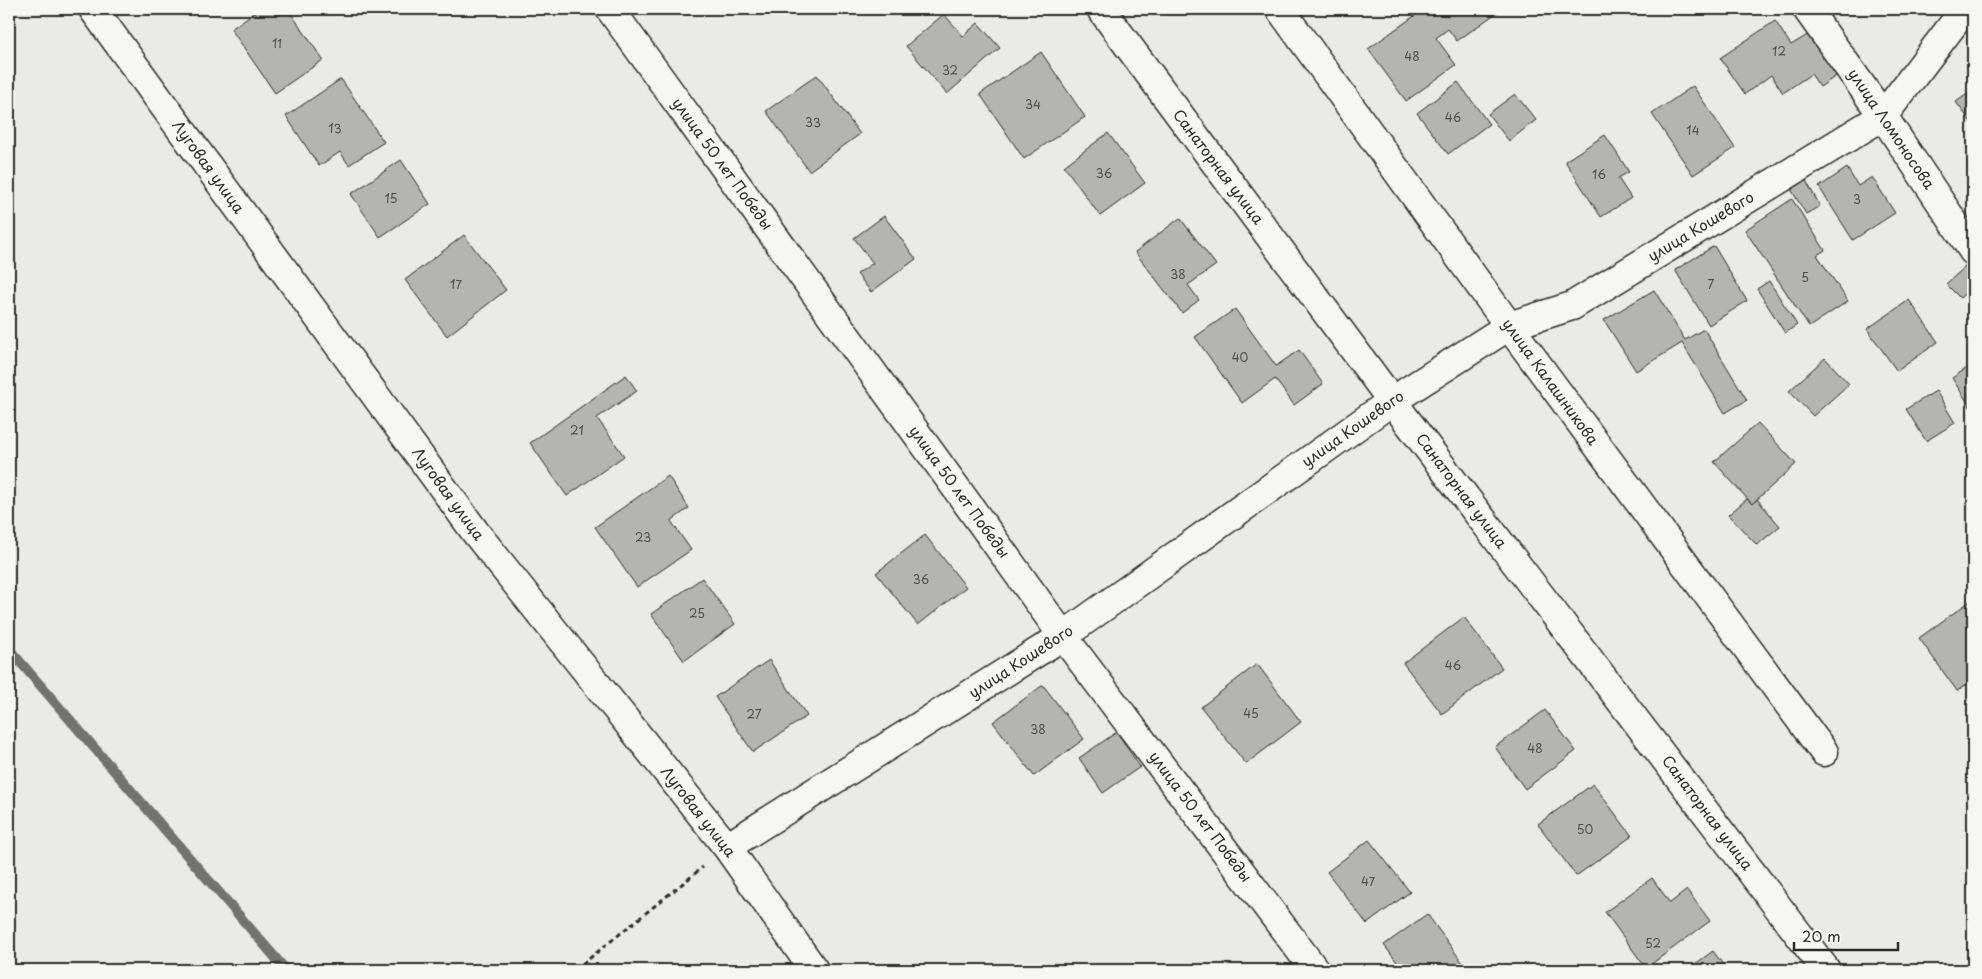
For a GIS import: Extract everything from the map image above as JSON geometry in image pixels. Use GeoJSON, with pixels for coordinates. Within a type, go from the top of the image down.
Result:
{"type":"FeatureCollection","features":[{"type":"Feature","properties":{"kind":"street","name":"Луговая улица"},"geometry":{"type":"LineString","coordinates":[[92,9],[476,533],[727,847],[814,970]]}},
{"type":"Feature","properties":{"kind":"street","name":"улица 50 лет Победы"},"geometry":{"type":"LineString","coordinates":[[610,9],[1063,636],[1315,970]]}},
{"type":"Feature","properties":{"kind":"street","name":"улица Калашникова"},"geometry":{"type":"LineString","coordinates":[[1280,9],[1509,326],[1824,752]]}},
{"type":"Feature","properties":{"kind":"street","name":"улица Ломоносова"},"geometry":{"type":"LineString","coordinates":[[1807,9],[1883,116],[1973,251]]}},
{"type":"Feature","properties":{"kind":"street","name":"улица Кошевого"},"geometry":{"type":"LineString","coordinates":[[727,847],[1063,636],[1392,401],[1509,326],[1572,306],[1883,116],[1965,9]]}},
{"type":"Feature","properties":{"kind":"street","name":"Санаторная улица"},"geometry":{"type":"LineString","coordinates":[[1100,10],[1392,401],[1826,970]]}},
{"type":"Feature","properties":{"kind":"path"},"geometry":{"type":"LineString","coordinates":[[575,970],[727,847]]}},
{"type":"Feature","properties":{"kind":"building"},"geometry":{"type":"Polygon","coordinates":[[[259,9],[288,9],[323,60],[275,93],[231,29],[259,9]]]}},
{"type":"Feature","properties":{"kind":"building"},"geometry":{"type":"Polygon","coordinates":[[[1424,9],[1498,9],[1499,11],[1457,41],[1448,29],[1436,38],[1456,65],[1406,101],[1368,49],[1424,9]]]}},
{"type":"Feature","properties":{"kind":"building"},"geometry":{"type":"Polygon","coordinates":[[[944,14],[963,36],[978,23],[1000,48],[947,94],[906,46],[944,14]]]}},
{"type":"Feature","properties":{"kind":"building"},"geometry":{"type":"Polygon","coordinates":[[[1775,21],[1791,45],[1814,31],[1842,72],[1820,87],[1811,74],[1783,93],[1771,75],[1745,94],[1720,58],[1775,21]]]}},
{"type":"Feature","properties":{"kind":"building"},"geometry":{"type":"Polygon","coordinates":[[[1041,52],[1085,117],[1024,159],[980,94],[1041,52]]]}},
{"type":"Feature","properties":{"kind":"building"},"geometry":{"type":"Polygon","coordinates":[[[817,75],[860,134],[809,171],[766,111],[817,75]]]}},
{"type":"Feature","properties":{"kind":"building"},"geometry":{"type":"Polygon","coordinates":[[[341,79],[384,142],[349,165],[340,152],[319,166],[286,116],[341,79]]]}},
{"type":"Feature","properties":{"kind":"building"},"geometry":{"type":"Polygon","coordinates":[[[1458,82],[1489,124],[1448,154],[1417,113],[1458,82]]]}},
{"type":"Feature","properties":{"kind":"building"},"geometry":{"type":"Polygon","coordinates":[[[1693,86],[1735,148],[1693,175],[1652,114],[1693,86]]]}},
{"type":"Feature","properties":{"kind":"building"},"geometry":{"type":"Polygon","coordinates":[[[1973,90],[1973,125],[1956,102],[1973,90]]]}},
{"type":"Feature","properties":{"kind":"building"},"geometry":{"type":"Polygon","coordinates":[[[1515,94],[1536,120],[1509,141],[1488,114],[1515,94]]]}},
{"type":"Feature","properties":{"kind":"building"},"geometry":{"type":"Polygon","coordinates":[[[1108,133],[1145,183],[1100,216],[1064,166],[1108,133]]]}},
{"type":"Feature","properties":{"kind":"building"},"geometry":{"type":"Polygon","coordinates":[[[1605,135],[1629,172],[1618,178],[1631,198],[1601,217],[1565,161],[1605,135]]]}},
{"type":"Feature","properties":{"kind":"building"},"geometry":{"type":"Polygon","coordinates":[[[401,160],[430,204],[380,237],[351,194],[401,160]]]}},
{"type":"Feature","properties":{"kind":"building"},"geometry":{"type":"Polygon","coordinates":[[[1847,168],[1858,186],[1872,177],[1895,213],[1853,240],[1819,187],[1847,168]]]}},
{"type":"Feature","properties":{"kind":"building"},"geometry":{"type":"Polygon","coordinates":[[[1804,177],[1820,206],[1806,214],[1789,186],[1804,177]]]}},
{"type":"Feature","properties":{"kind":"building"},"geometry":{"type":"Polygon","coordinates":[[[1792,199],[1825,250],[1817,255],[1848,301],[1809,327],[1745,230],[1792,199]]]}},
{"type":"Feature","properties":{"kind":"building"},"geometry":{"type":"Polygon","coordinates":[[[884,216],[916,259],[871,292],[857,274],[873,263],[854,238],[884,216]]]}},
{"type":"Feature","properties":{"kind":"building"},"geometry":{"type":"Polygon","coordinates":[[[1180,218],[1216,265],[1188,285],[1199,300],[1182,313],[1135,252],[1180,218]]]}},
{"type":"Feature","properties":{"kind":"building"},"geometry":{"type":"Polygon","coordinates":[[[464,235],[506,290],[447,336],[405,280],[464,235]]]}},
{"type":"Feature","properties":{"kind":"building"},"geometry":{"type":"Polygon","coordinates":[[[1714,246],[1747,301],[1709,325],[1675,270],[1714,246]]]}},
{"type":"Feature","properties":{"kind":"building"},"geometry":{"type":"Polygon","coordinates":[[[1966,266],[1973,274],[1973,286],[1960,298],[1946,284],[1966,266]]]}},
{"type":"Feature","properties":{"kind":"building"},"geometry":{"type":"Polygon","coordinates":[[[1769,281],[1797,325],[1785,333],[1757,289],[1769,281]]]}},
{"type":"Feature","properties":{"kind":"building"},"geometry":{"type":"Polygon","coordinates":[[[1654,290],[1685,340],[1704,329],[1747,400],[1725,413],[1682,343],[1636,371],[1604,320],[1654,290]]]}},
{"type":"Feature","properties":{"kind":"building"},"geometry":{"type":"Polygon","coordinates":[[[1909,300],[1938,342],[1897,371],[1867,329],[1909,300]]]}},
{"type":"Feature","properties":{"kind":"building"},"geometry":{"type":"Polygon","coordinates":[[[1235,309],[1276,366],[1299,350],[1323,384],[1294,405],[1275,379],[1242,403],[1195,337],[1235,309]]]}},
{"type":"Feature","properties":{"kind":"building"},"geometry":{"type":"Polygon","coordinates":[[[1825,358],[1849,384],[1813,416],[1789,391],[1825,358]]]}},
{"type":"Feature","properties":{"kind":"building"},"geometry":{"type":"Polygon","coordinates":[[[1973,364],[1973,411],[1952,378],[1973,364]]]}},
{"type":"Feature","properties":{"kind":"building"},"geometry":{"type":"Polygon","coordinates":[[[626,375],[637,391],[597,418],[624,456],[567,496],[530,443],[626,375]]]}},
{"type":"Feature","properties":{"kind":"building"},"geometry":{"type":"Polygon","coordinates":[[[1936,391],[1955,423],[1926,441],[1906,409],[1936,391]]]}},
{"type":"Feature","properties":{"kind":"building"},"geometry":{"type":"Polygon","coordinates":[[[1758,423],[1796,464],[1752,504],[1714,462],[1758,423]]]}},
{"type":"Feature","properties":{"kind":"building"},"geometry":{"type":"Polygon","coordinates":[[[668,476],[689,508],[671,521],[691,550],[637,587],[595,527],[668,476]]]}},
{"type":"Feature","properties":{"kind":"building"},"geometry":{"type":"Polygon","coordinates":[[[1747,499],[1752,504],[1757,499],[1780,526],[1757,545],[1728,515],[1747,499]]]}},
{"type":"Feature","properties":{"kind":"building"},"geometry":{"type":"Polygon","coordinates":[[[925,535],[966,587],[918,625],[876,573],[925,535]]]}},
{"type":"Feature","properties":{"kind":"building"},"geometry":{"type":"Polygon","coordinates":[[[702,578],[735,624],[684,661],[651,614],[702,578]]]}},
{"type":"Feature","properties":{"kind":"building"},"geometry":{"type":"Polygon","coordinates":[[[1973,599],[1973,680],[1957,691],[1919,638],[1973,599]]]}},
{"type":"Feature","properties":{"kind":"building"},"geometry":{"type":"Polygon","coordinates":[[[1464,617],[1502,668],[1442,714],[1403,663],[1464,617]]]}},
{"type":"Feature","properties":{"kind":"building"},"geometry":{"type":"Polygon","coordinates":[[[769,660],[807,716],[753,752],[715,697],[769,660]]]}},
{"type":"Feature","properties":{"kind":"building"},"geometry":{"type":"Polygon","coordinates":[[[1257,664],[1301,722],[1246,764],[1201,707],[1257,664]]]}},
{"type":"Feature","properties":{"kind":"building"},"geometry":{"type":"Polygon","coordinates":[[[1043,685],[1084,739],[1034,776],[993,722],[1043,685]]]}},
{"type":"Feature","properties":{"kind":"building"},"geometry":{"type":"Polygon","coordinates":[[[1545,710],[1576,751],[1525,789],[1495,747],[1545,710]]]}},
{"type":"Feature","properties":{"kind":"building"},"geometry":{"type":"Polygon","coordinates":[[[1117,732],[1140,767],[1103,793],[1079,758],[1117,732]]]}},
{"type":"Feature","properties":{"kind":"building"},"geometry":{"type":"Polygon","coordinates":[[[1593,784],[1632,836],[1576,876],[1538,824],[1593,784]]]}},
{"type":"Feature","properties":{"kind":"building"},"geometry":{"type":"Polygon","coordinates":[[[1369,840],[1410,892],[1367,924],[1327,872],[1369,840]]]}},
{"type":"Feature","properties":{"kind":"building"},"geometry":{"type":"Polygon","coordinates":[[[1652,878],[1670,903],[1687,890],[1710,921],[1646,968],[1605,912],[1652,878]]]}},
{"type":"Feature","properties":{"kind":"building"},"geometry":{"type":"Polygon","coordinates":[[[1427,914],[1468,970],[1403,970],[1384,945],[1427,914]]]}},
{"type":"Feature","properties":{"kind":"building"},"geometry":{"type":"Polygon","coordinates":[[[1713,951],[1727,970],[1687,970],[1713,951]]]}},
{"type":"Feature","properties":{"kind":"waterway"},"geometry":{"type":"LineString","coordinates":[[9,649],[286,970]]}}]}
